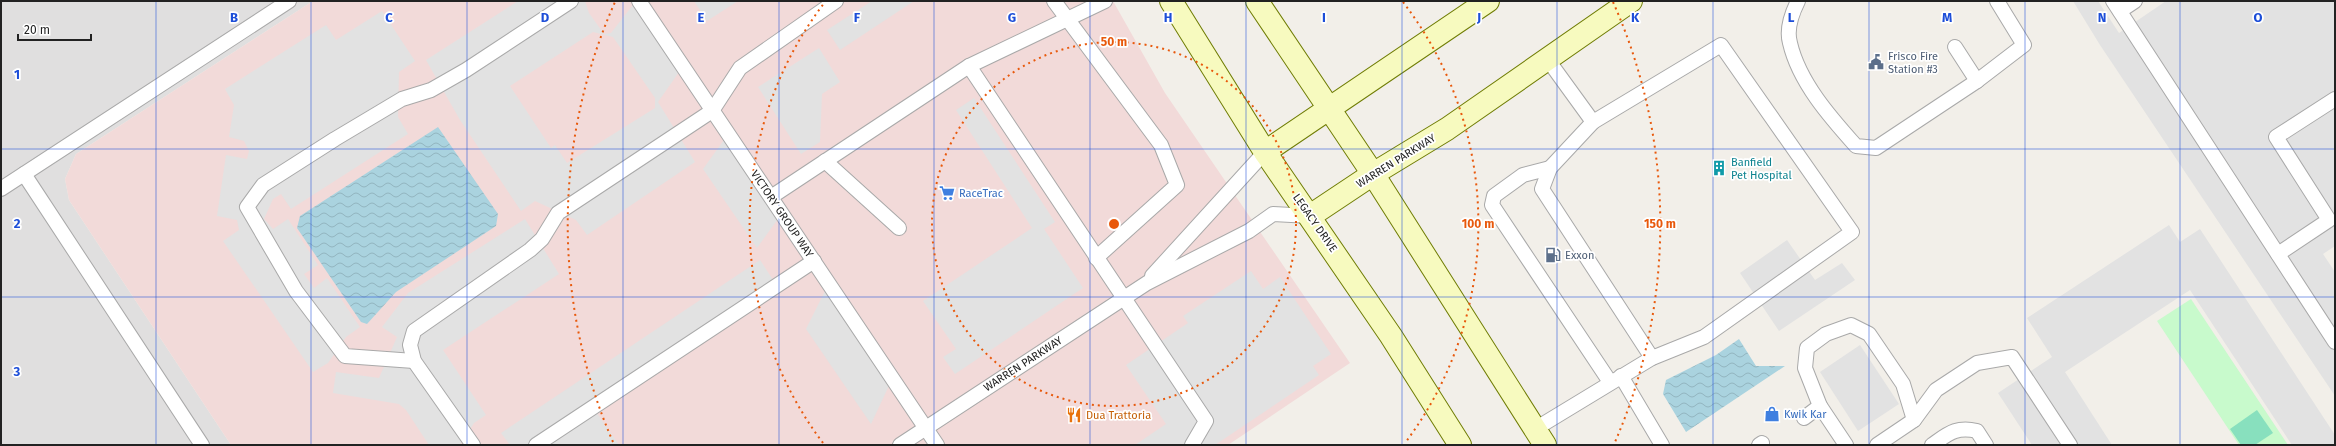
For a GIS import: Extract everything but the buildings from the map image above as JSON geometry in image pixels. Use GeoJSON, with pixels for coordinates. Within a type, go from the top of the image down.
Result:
{"type":"FeatureCollection","features":[{"type":"Feature","properties":{"kind":"main road","name":"LEGACY DRIVE"},"geometry":{"type":"LineString","coordinates":[[1171,1],[1265,152],[1391,336],[1460,445]]}},
{"type":"Feature","properties":{"kind":"main road"},"geometry":{"type":"LineString","coordinates":[[1257,1],[1373,174],[1540,437]]}},
{"type":"Feature","properties":{"kind":"main road","name":"WARREN PARKWAY"},"geometry":{"type":"LineString","coordinates":[[1265,152],[1488,1]]}},
{"type":"Feature","properties":{"kind":"main road","name":"WARREN PARKWAY"},"geometry":{"type":"LineString","coordinates":[[1310,216],[1373,174],[1447,129],[1631,1]]}},
{"type":"Feature","properties":{"kind":"lane"},"geometry":{"type":"LineString","coordinates":[[1,189],[289,1]]}},
{"type":"Feature","properties":{"kind":"lane"},"geometry":{"type":"LineString","coordinates":[[414,361],[345,356],[296,291],[247,207],[263,185],[335,139],[402,98],[432,90],[466,70],[571,1]]}},
{"type":"Feature","properties":{"kind":"lane","name":"VICTORY GROUP WAY"},"geometry":{"type":"LineString","coordinates":[[639,1],[937,445]]}},
{"type":"Feature","properties":{"kind":"lane"},"geometry":{"type":"LineString","coordinates":[[473,445],[414,361],[410,345],[411,337],[417,327],[530,250],[542,239],[558,213],[712,111],[740,68],[836,1]]}},
{"type":"Feature","properties":{"kind":"lane"},"geometry":{"type":"LineString","coordinates":[[1054,1],[1161,145],[1177,185],[1096,258]]}},
{"type":"Feature","properties":{"kind":"lane"},"geometry":{"type":"LineString","coordinates":[[771,197],[969,66],[1105,1]]}},
{"type":"Feature","properties":{"kind":"lane"},"geometry":{"type":"LineString","coordinates":[[1798,1],[1791,15],[1789,42],[1803,77],[1830,117],[1856,146],[1876,148],[1977,81],[2024,45],[1996,1]]}},
{"type":"Feature","properties":{"kind":"lane"},"geometry":{"type":"LineString","coordinates":[[2135,1],[2116,6],[2335,342]]}},
{"type":"Feature","properties":{"kind":"lane"},"geometry":{"type":"LineString","coordinates":[[1540,437],[1615,379],[1652,358],[1704,337],[1852,232],[1720,45],[1593,122],[1550,168],[1542,189],[1652,358]]}},
{"type":"Feature","properties":{"kind":"lane"},"geometry":{"type":"LineString","coordinates":[[1955,47],[1977,81]]}},
{"type":"Feature","properties":{"kind":"lane"},"geometry":{"type":"LineString","coordinates":[[1548,60],[1593,122]]}},
{"type":"Feature","properties":{"kind":"lane"},"geometry":{"type":"LineString","coordinates":[[969,66],[1123,299],[1206,421],[1192,445]]}},
{"type":"Feature","properties":{"kind":"lane"},"geometry":{"type":"LineString","coordinates":[[2278,254],[2330,220],[2276,137],[2335,98]]}},
{"type":"Feature","properties":{"kind":"lane","name":"WARREN PARKWAY"},"geometry":{"type":"LineString","coordinates":[[1147,282],[1265,152]]}},
{"type":"Feature","properties":{"kind":"lane"},"geometry":{"type":"LineString","coordinates":[[825,161],[899,228]]}},
{"type":"Feature","properties":{"kind":"lane"},"geometry":{"type":"LineString","coordinates":[[1550,168],[1523,175],[1494,196],[1492,205],[1662,445]]}},
{"type":"Feature","properties":{"kind":"lane"},"geometry":{"type":"LineString","coordinates":[[24,174],[202,445]]}},
{"type":"Feature","properties":{"kind":"lane","name":"WARREN PARKWAY"},"geometry":{"type":"LineString","coordinates":[[900,445],[1147,282],[1249,231],[1273,214],[1310,216]]}},
{"type":"Feature","properties":{"kind":"lane"},"geometry":{"type":"LineString","coordinates":[[536,445],[814,261]]}},
{"type":"Feature","properties":{"kind":"lane"},"geometry":{"type":"LineString","coordinates":[[1846,445],[1820,406],[1805,368],[1807,348],[1826,334],[1851,326],[1869,334],[1903,384],[1914,420]]}},
{"type":"Feature","properties":{"kind":"lane"},"geometry":{"type":"LineString","coordinates":[[1877,445],[1914,420],[1936,390],[1977,363],[2012,357],[2070,445]]}},
{"type":"Feature","properties":{"kind":"lane"},"geometry":{"type":"LineString","coordinates":[[1804,418],[1820,406]]}},
{"type":"Feature","properties":{"kind":"lane"},"geometry":{"type":"LineString","coordinates":[[1932,445],[1953,432],[1964,428],[1976,430],[1986,445]]}},
{"type":"Feature","properties":{"kind":"shaded area"},"geometry":{"type":"Polygon","coordinates":[[[1,1],[313,1],[76,154],[65,179],[69,200],[231,445],[1,445],[1,1]]]}},
{"type":"Feature","properties":{"kind":"shaded area"},"geometry":{"type":"Polygon","coordinates":[[[313,1],[1113,1],[1165,93],[1350,363],[1228,445],[231,445],[69,200],[65,179],[76,154],[313,1]]]}},
{"type":"Feature","properties":{"kind":"shaded area"},"geometry":{"type":"Polygon","coordinates":[[[518,1],[585,1],[589,13],[604,34],[611,33],[636,1],[684,65],[658,102],[695,162],[587,235],[576,220],[535,201],[521,211],[460,120],[426,60],[518,1]],[[593,32],[510,86],[551,148],[555,145],[567,163],[655,108],[655,98],[613,37],[593,32]]]}},
{"type":"Feature","properties":{"kind":"shaded area"},"geometry":{"type":"Polygon","coordinates":[[[694,1],[738,1],[707,21],[694,1]]]}},
{"type":"Feature","properties":{"kind":"shaded area"},"geometry":{"type":"Polygon","coordinates":[[[872,1],[914,1],[840,50],[827,30],[872,1]]]}},
{"type":"Feature","properties":{"kind":"shaded area"},"geometry":{"type":"Polygon","coordinates":[[[2073,1],[2098,1],[2119,33],[2166,1],[2335,1],[2335,246],[2323,254],[2335,272],[2335,396],[2100,45],[2073,1]]]}},
{"type":"Feature","properties":{"kind":"shaded area"},"geometry":{"type":"Polygon","coordinates":[[[382,11],[415,61],[399,72],[398,117],[408,134],[291,209],[281,194],[273,199],[264,219],[273,229],[288,219],[318,265],[304,274],[314,288],[327,278],[360,327],[346,337],[328,363],[313,372],[223,241],[239,230],[237,220],[217,216],[226,155],[247,159],[249,151],[244,141],[229,137],[234,105],[225,89],[326,25],[336,40],[382,11]]]}},
{"type":"Feature","properties":{"kind":"shaded area"},"geometry":{"type":"Polygon","coordinates":[[[819,48],[840,82],[822,94],[820,142],[801,154],[758,87],[819,48]]]}},
{"type":"Feature","properties":{"kind":"shaded area"},"geometry":{"type":"Polygon","coordinates":[[[974,98],[1055,222],[1044,229],[1083,288],[955,374],[943,357],[956,349],[923,301],[1032,228],[956,110],[974,98]]]}},
{"type":"Feature","properties":{"kind":"shaded area"},"geometry":{"type":"Polygon","coordinates":[[[729,133],[783,212],[757,248],[703,169],[729,133]]]}},
{"type":"Feature","properties":{"kind":"shaded area"},"geometry":{"type":"Polygon","coordinates":[[[525,219],[559,274],[443,350],[486,415],[474,423],[460,445],[429,445],[406,410],[399,404],[333,393],[336,372],[379,378],[397,337],[382,327],[408,293],[525,219]]]}},
{"type":"Feature","properties":{"kind":"shaded area"},"geometry":{"type":"Polygon","coordinates":[[[2169,225],[2180,242],[2200,229],[2335,435],[2335,445],[2292,445],[2190,290],[2065,372],[2112,445],[2032,445],[1998,393],[2052,357],[2027,318],[2169,225]]]}},
{"type":"Feature","properties":{"kind":"shaded area"},"geometry":{"type":"Polygon","coordinates":[[[1787,240],[1815,280],[1842,263],[1855,280],[1779,331],[1740,273],[1787,240]]]}},
{"type":"Feature","properties":{"kind":"shaded area"},"geometry":{"type":"Polygon","coordinates":[[[760,260],[777,286],[594,409],[619,445],[510,445],[501,433],[760,260]]]}},
{"type":"Feature","properties":{"kind":"shaded area"},"geometry":{"type":"Polygon","coordinates":[[[1251,271],[1263,289],[1280,277],[1331,354],[1313,366],[1319,375],[1215,445],[1135,445],[1166,424],[1126,365],[1188,323],[1183,316],[1251,271]]]}},
{"type":"Feature","properties":{"kind":"shaded area"},"geometry":{"type":"Polygon","coordinates":[[[831,279],[894,375],[871,424],[806,329],[831,279]]]}},
{"type":"Feature","properties":{"kind":"shaded area"},"geometry":{"type":"Polygon","coordinates":[[[1860,345],[1899,404],[1858,431],[1820,372],[1860,345]]]}},
{"type":"Feature","properties":{"kind":"green space"},"geometry":{"type":"Polygon","coordinates":[[[2191,299],[2288,445],[2239,445],[2157,321],[2191,299]]]}},
{"type":"Feature","properties":{"kind":"green space"},"geometry":{"type":"Polygon","coordinates":[[[2257,410],[2273,433],[2255,445],[2241,445],[2230,429],[2257,410]]]}},
{"type":"Feature","properties":{"kind":"water"},"geometry":{"type":"Polygon","coordinates":[[[438,127],[498,214],[496,226],[396,292],[367,324],[361,322],[297,228],[300,216],[438,127]]]}},
{"type":"Feature","properties":{"kind":"water"},"geometry":{"type":"Polygon","coordinates":[[[1739,339],[1756,366],[1785,366],[1686,432],[1663,394],[1666,380],[1716,355],[1739,339]]]}},
{"type":"Feature","properties":{"kind":"place","name":"Frisco Fire Station #3"},"geometry":{"type":"Point","coordinates":[1876,62]}},
{"type":"Feature","properties":{"kind":"place","name":"Banfield Pet Hospital"},"geometry":{"type":"Point","coordinates":[1719,168]}},
{"type":"Feature","properties":{"kind":"place","name":"RaceTrac"},"geometry":{"type":"Point","coordinates":[947,193]}},
{"type":"Feature","properties":{"kind":"place","name":"Exxon"},"geometry":{"type":"Point","coordinates":[1553,255]}},
{"type":"Feature","properties":{"kind":"place","name":"Kwik Kar"},"geometry":{"type":"Point","coordinates":[1772,414]}},
{"type":"Feature","properties":{"kind":"place","name":"Dua Trattoria"},"geometry":{"type":"Point","coordinates":[1074,415]}}]}
